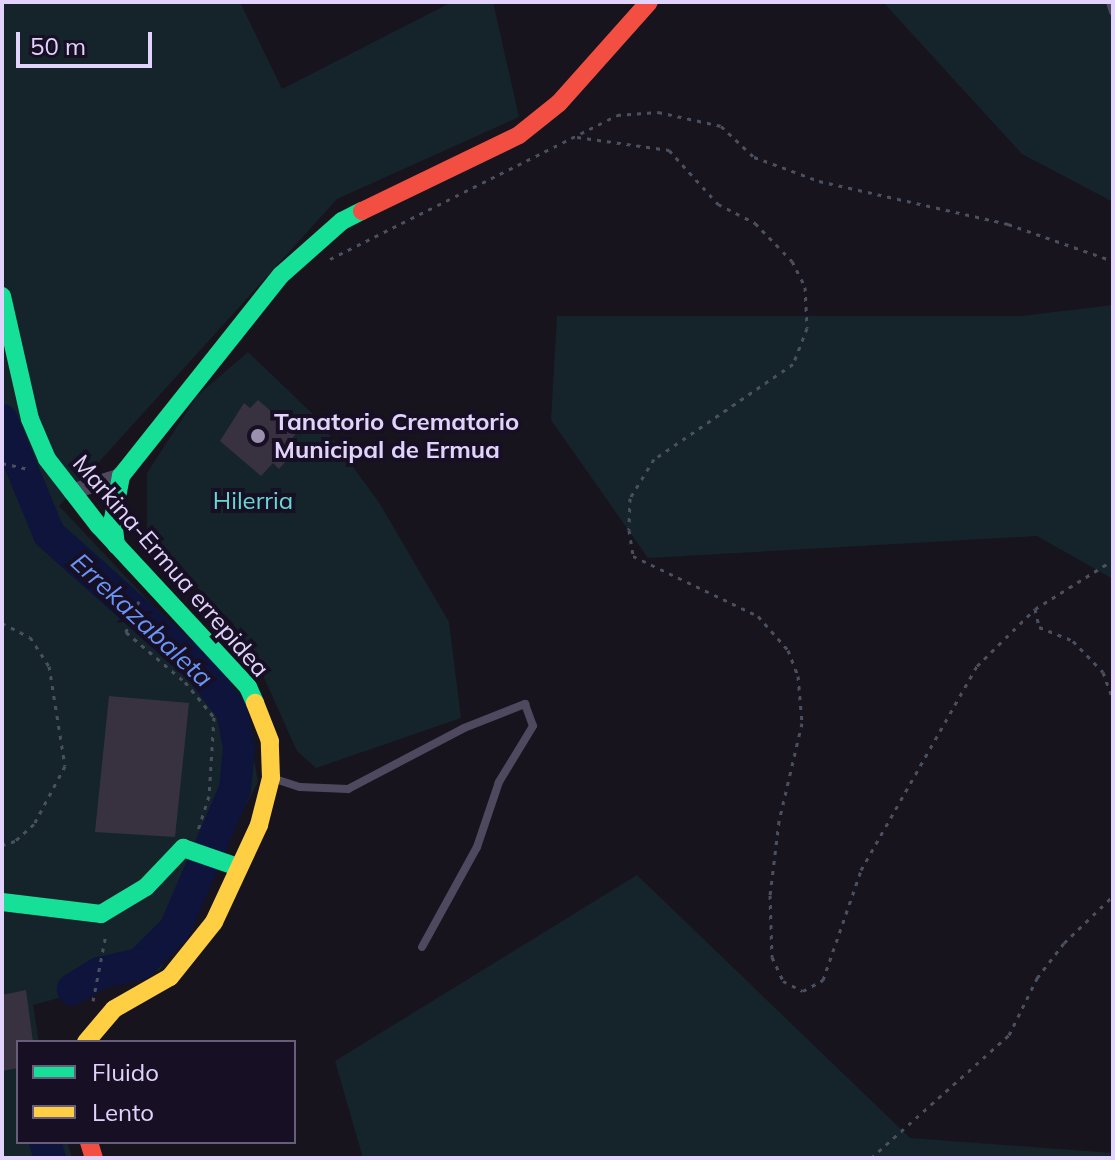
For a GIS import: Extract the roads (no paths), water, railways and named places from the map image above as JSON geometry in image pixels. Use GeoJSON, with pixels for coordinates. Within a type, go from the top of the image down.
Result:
{"type":"FeatureCollection","features":[{"type":"Feature","properties":{"kind":"street"},"geometry":{"type":"LineString","coordinates":[[116,545],[113,519],[121,476],[281,275],[342,221],[519,135],[559,103],[649,2]]}},
{"type":"Feature","properties":{"kind":"street","name":"Markina-Ermua errepidea"},"geometry":{"type":"LineString","coordinates":[[2,296],[30,419],[47,459],[116,545],[248,687],[270,741],[271,778],[259,825],[229,864],[214,922],[192,954],[170,977],[114,1009],[88,1040]]}},
{"type":"Feature","properties":{"kind":"street"},"geometry":{"type":"LineString","coordinates":[[71,492],[121,476]]}},
{"type":"Feature","properties":{"kind":"street"},"geometry":{"type":"LineString","coordinates":[[2,902],[101,914],[146,887],[183,848],[229,864]]}},
{"type":"Feature","properties":{"kind":"lane"},"geometry":{"type":"LineString","coordinates":[[1110,2],[1113,12]]}},
{"type":"Feature","properties":{"kind":"lane"},"geometry":{"type":"LineString","coordinates":[[271,778],[300,787],[348,789],[464,728],[525,704],[533,726],[499,782],[477,847],[422,947]]}},
{"type":"Feature","properties":{"kind":"waterway","name":"Errekazabaleta"},"geometry":{"type":"LineString","coordinates":[[2,420],[49,534],[200,669],[232,711],[239,748],[235,789],[175,929],[140,964],[99,973],[73,989]]}},
{"type":"Feature","properties":{"kind":"waterway"},"geometry":{"type":"LineString","coordinates":[[46,1144],[50,1158]]}},
{"type":"Feature","properties":{"kind":"place","name":"Tanatorio Crematorio Municipal de Ermua"},"geometry":{"type":"Point","coordinates":[258,436]}},
{"type":"Feature","properties":{"kind":"park label","name":"Hilerria"},"geometry":{"type":"Point","coordinates":[253,501]}}]}
